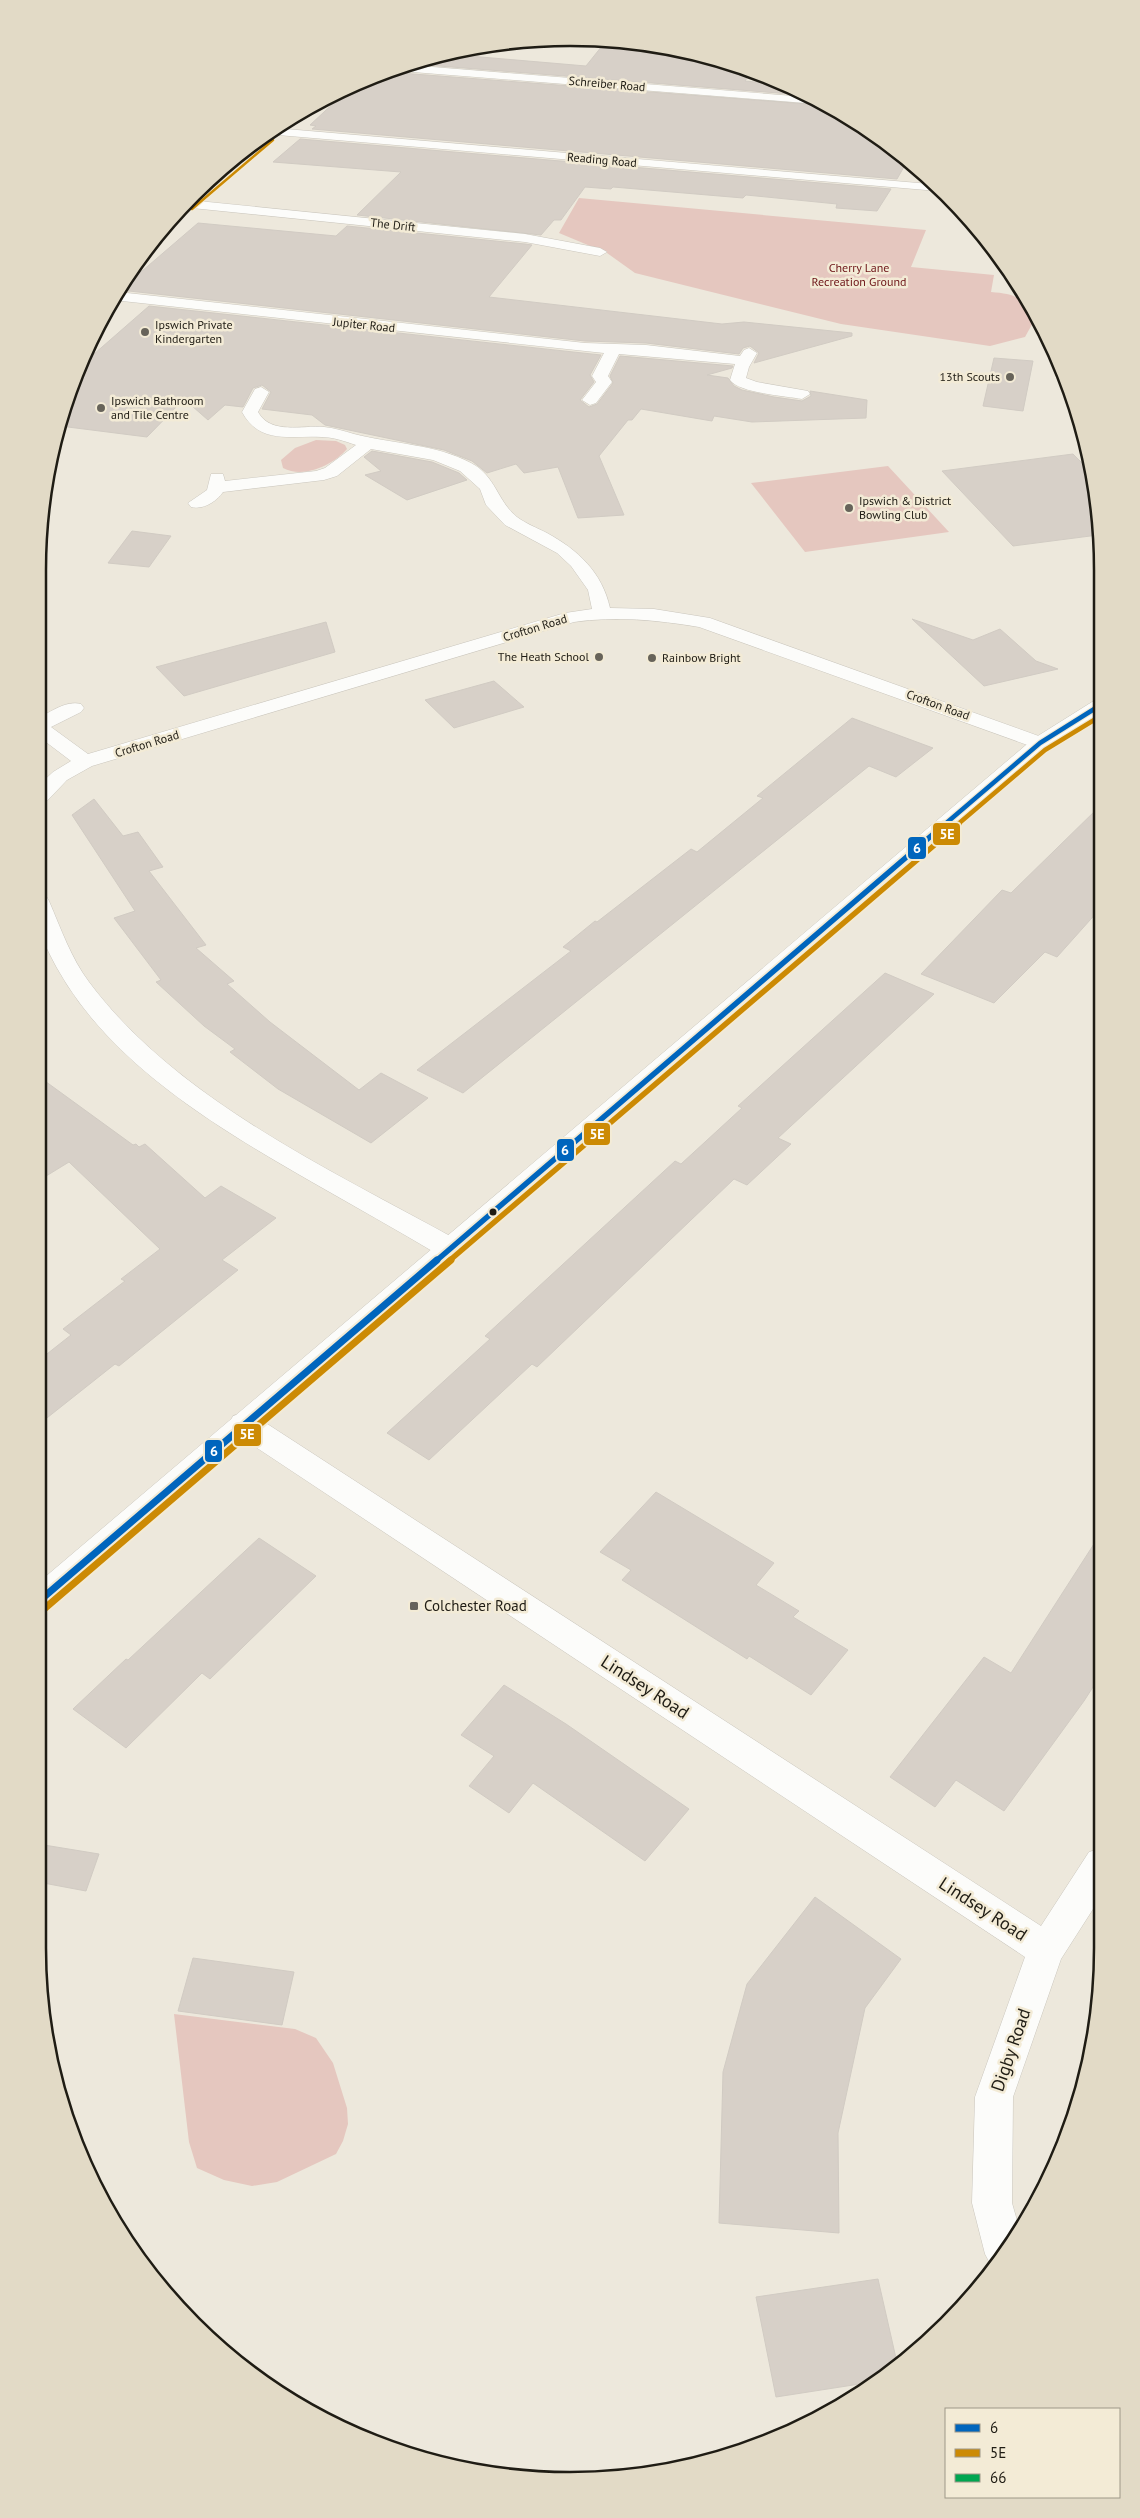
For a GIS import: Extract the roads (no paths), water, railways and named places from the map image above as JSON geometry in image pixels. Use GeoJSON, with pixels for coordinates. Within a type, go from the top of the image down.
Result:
{"type":"FeatureCollection","features":[{"type":"Feature","properties":{"kind":"street","name":"Schreiber Road"},"geometry":{"type":"LineString","coordinates":[[417,69],[802,100]]}},
{"type":"Feature","properties":{"kind":"street","name":"Reading Road"},"geometry":{"type":"LineString","coordinates":[[283,132],[927,187]]}},
{"type":"Feature","properties":{"kind":"street","name":"The Drift"},"geometry":{"type":"LineString","coordinates":[[196,204],[524,238],[600,252]]}},
{"type":"Feature","properties":{"kind":"street","name":"Jupiter Road"},"geometry":{"type":"LineString","coordinates":[[123,297],[433,333],[613,349],[747,357],[738,380],[744,384],[802,394]]}},
{"type":"Feature","properties":{"kind":"street"},"geometry":{"type":"LineString","coordinates":[[590,400],[604,382],[600,376],[610,360],[613,349]]}},
{"type":"Feature","properties":{"kind":"street"},"geometry":{"type":"LineString","coordinates":[[261,392],[250,412],[258,424],[282,432],[324,432],[368,443],[437,456],[466,467],[488,487],[495,505],[511,521],[563,549],[578,562],[597,590],[602,612]]}},
{"type":"Feature","properties":{"kind":"street"},"geometry":{"type":"LineString","coordinates":[[198,503],[215,494],[218,483],[318,476],[338,467],[368,443]]}},
{"type":"Feature","properties":{"kind":"street","name":"Crofton Road"},"geometry":{"type":"LineString","coordinates":[[46,789],[60,776],[85,762],[572,617],[602,612],[668,616],[703,622],[1040,743]]}},
{"type":"Feature","properties":{"kind":"street"},"geometry":{"type":"LineString","coordinates":[[46,722],[74,708]]}},
{"type":"Feature","properties":{"kind":"street"},"geometry":{"type":"LineString","coordinates":[[46,1595],[1040,743],[1094,709]]}},
{"type":"Feature","properties":{"kind":"street"},"geometry":{"type":"LineString","coordinates":[[46,732],[85,762]]}},
{"type":"Feature","properties":{"kind":"street"},"geometry":{"type":"LineString","coordinates":[[46,921],[55,943],[78,984],[108,1021],[161,1072],[239,1130],[449,1248]]}},
{"type":"Feature","properties":{"kind":"street","name":"Lindsey Road"},"geometry":{"type":"LineString","coordinates":[[244,1424],[1046,1950]]}},
{"type":"Feature","properties":{"kind":"street","name":"Digby Road"},"geometry":{"type":"LineString","coordinates":[[1002,2243],[992,2203],[994,2097],[1046,1950],[1094,1876]]}},
{"type":"Feature","properties":{"kind":"place","name":"Ipswich Private Kindergarten"},"geometry":{"type":"Point","coordinates":[145,332]}},
{"type":"Feature","properties":{"kind":"place","name":"13th Scouts"},"geometry":{"type":"Point","coordinates":[1010,377]}},
{"type":"Feature","properties":{"kind":"place","name":"Ipswich Bathroom and Tile Centre"},"geometry":{"type":"Point","coordinates":[101,408]}},
{"type":"Feature","properties":{"kind":"place","name":"Ipswich & District Bowling Club"},"geometry":{"type":"Point","coordinates":[849,508]}},
{"type":"Feature","properties":{"kind":"place","name":"The Heath School"},"geometry":{"type":"Point","coordinates":[599,657]}},
{"type":"Feature","properties":{"kind":"place","name":"Rainbow Bright"},"geometry":{"type":"Point","coordinates":[652,658]}},
{"type":"Feature","properties":{"kind":"place","name":"Colchester Road"},"geometry":{"type":"Point","coordinates":[414,1606]}},
{"type":"Feature","properties":{"kind":"park label","name":"Cherry Lane Recreation Ground"},"geometry":{"type":"Point","coordinates":[859,275]}}]}
